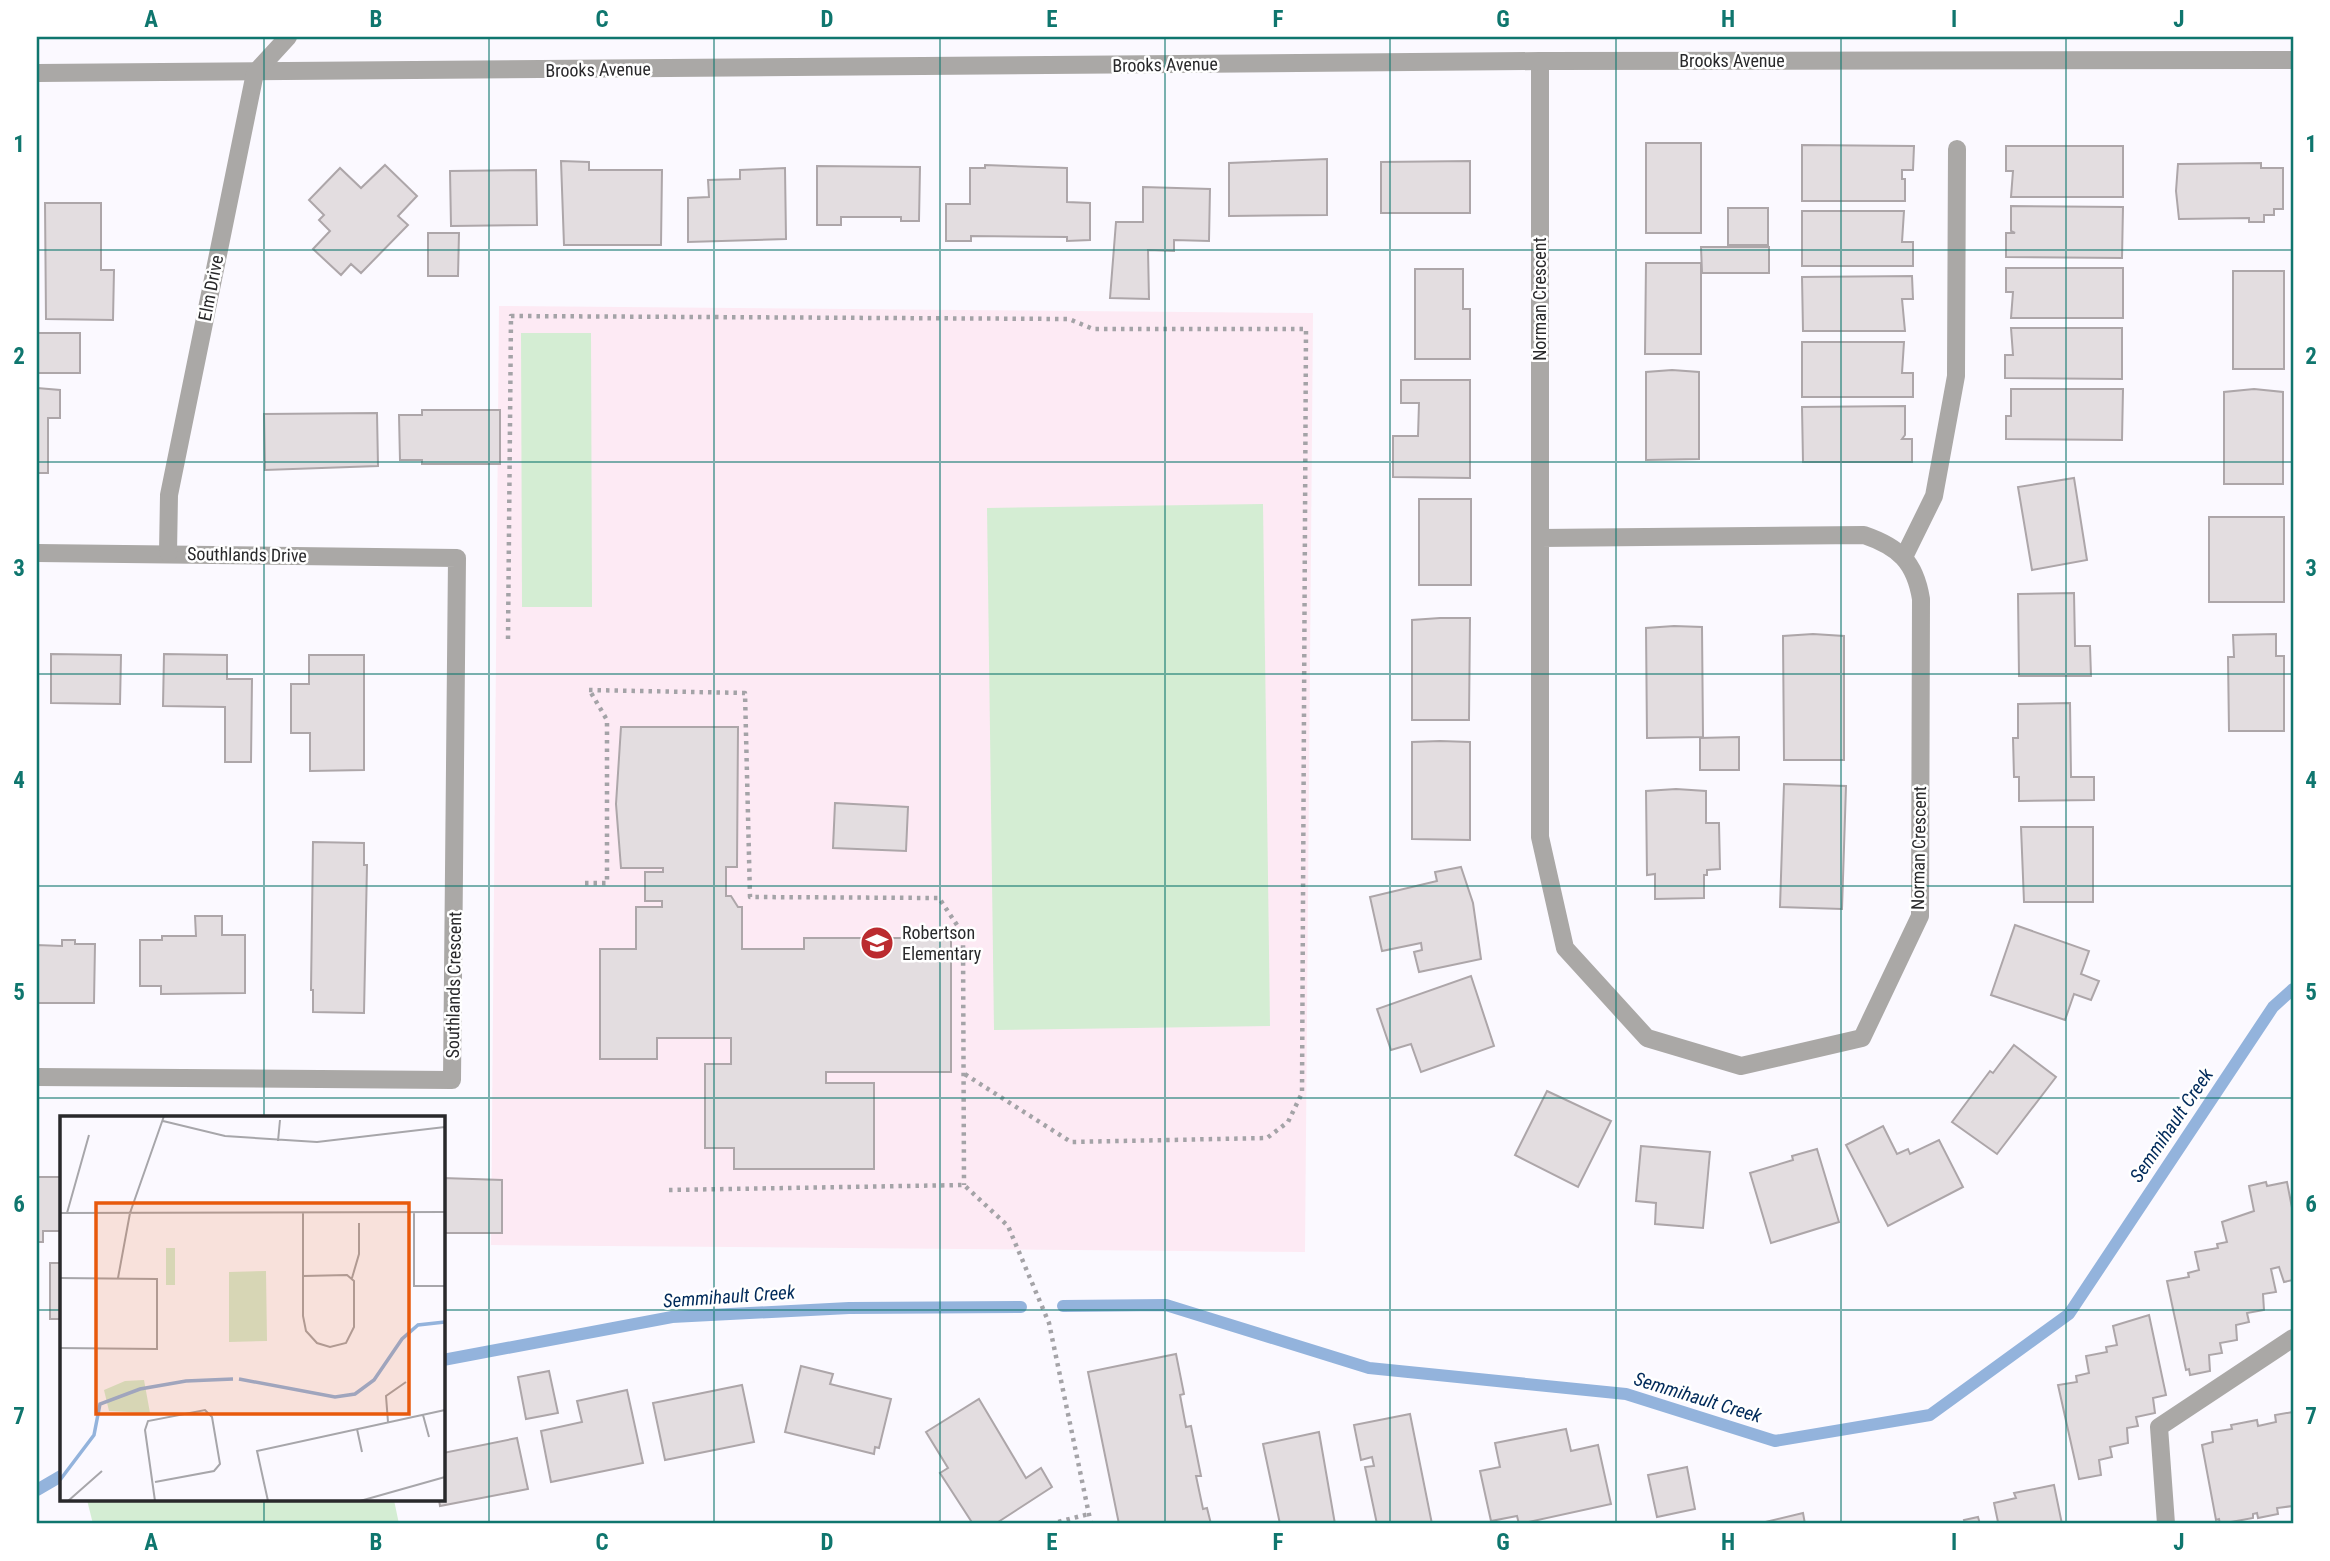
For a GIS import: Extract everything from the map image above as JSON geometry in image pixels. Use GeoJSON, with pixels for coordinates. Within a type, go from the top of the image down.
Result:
{"type":"FeatureCollection","features":[{"type":"Feature","properties":{"kind":"street"},"geometry":{"type":"LineString","coordinates":[[255,73],[288,37]]}},
{"type":"Feature","properties":{"kind":"street","name":"Brooks Avenue"},"geometry":{"type":"LineString","coordinates":[[37,73],[1540,61],[2293,60]]}},
{"type":"Feature","properties":{"kind":"street","name":"Norman Crescent"},"geometry":{"type":"LineString","coordinates":[[1540,61],[1540,837],[1565,948],[1647,1038],[1741,1066],[1862,1038],[1920,916],[1921,599],[1917,575],[1904,557]]}},
{"type":"Feature","properties":{"kind":"street","name":"Elm Drive"},"geometry":{"type":"LineString","coordinates":[[168,553],[169,495],[255,73]]}},
{"type":"Feature","properties":{"kind":"street"},"geometry":{"type":"LineString","coordinates":[[1540,538],[1864,535],[1884,542],[1904,557],[1934,495],[1956,376],[1957,149]]}},
{"type":"Feature","properties":{"kind":"street","name":"Southlands Drive"},"geometry":{"type":"LineString","coordinates":[[37,553],[457,558]]}},
{"type":"Feature","properties":{"kind":"street","name":"Southlands Crescent"},"geometry":{"type":"LineString","coordinates":[[37,1077],[452,1080],[457,558]]}},
{"type":"Feature","properties":{"kind":"street"},"geometry":{"type":"LineString","coordinates":[[2166,1524],[2159,1427],[2293,1338]]}},
{"type":"Feature","properties":{"kind":"path"},"geometry":{"type":"LineString","coordinates":[[508,639],[511,316],[1069,319],[1093,329],[1306,329],[1302,1093],[1293,1113],[1288,1122],[1267,1138],[1071,1142],[963,1073]]}},
{"type":"Feature","properties":{"kind":"path"},"geometry":{"type":"LineString","coordinates":[[585,883],[607,883],[607,720],[589,690],[745,693],[750,897],[939,898],[963,934],[964,1185]]}},
{"type":"Feature","properties":{"kind":"path"},"geometry":{"type":"LineString","coordinates":[[669,1190],[964,1185],[1008,1226],[1049,1323],[1091,1524]]}},
{"type":"Feature","properties":{"kind":"path"},"geometry":{"type":"LineString","coordinates":[[1050,1524],[1089,1514]]}},
{"type":"Feature","properties":{"kind":"shaded area"},"geometry":{"type":"Polygon","coordinates":[[[499,306],[1313,313],[1305,1252],[491,1245],[499,306]]]}},
{"type":"Feature","properties":{"kind":"green space"},"geometry":{"type":"Polygon","coordinates":[[[521,333],[591,333],[592,607],[522,607],[521,333]]]}},
{"type":"Feature","properties":{"kind":"green space"},"geometry":{"type":"Polygon","coordinates":[[[1263,504],[1270,1026],[994,1030],[987,508],[1263,504]]]}},
{"type":"Feature","properties":{"kind":"green space"},"geometry":{"type":"Polygon","coordinates":[[[88,1502],[394,1502],[399,1524],[93,1524],[88,1502]]]}},
{"type":"Feature","properties":{"kind":"building"},"geometry":{"type":"Polygon","coordinates":[[[1646,143],[1701,143],[1701,233],[1646,233],[1646,143]]]}},
{"type":"Feature","properties":{"kind":"building"},"geometry":{"type":"Polygon","coordinates":[[[1802,145],[1914,146],[1913,170],[1902,170],[1902,179],[1905,179],[1905,201],[1802,201],[1802,145]]]}},
{"type":"Feature","properties":{"kind":"building"},"geometry":{"type":"Polygon","coordinates":[[[2006,146],[2123,146],[2123,197],[2011,197],[2013,171],[2006,171],[2006,146]]]}},
{"type":"Feature","properties":{"kind":"building"},"geometry":{"type":"Polygon","coordinates":[[[1327,159],[1327,215],[1229,216],[1229,163],[1327,159]]]}},
{"type":"Feature","properties":{"kind":"building"},"geometry":{"type":"Polygon","coordinates":[[[561,161],[589,162],[589,170],[662,170],[661,245],[564,245],[561,161]]]}},
{"type":"Feature","properties":{"kind":"building"},"geometry":{"type":"Polygon","coordinates":[[[1470,161],[1470,213],[1381,213],[1381,162],[1470,161]]]}},
{"type":"Feature","properties":{"kind":"building"},"geometry":{"type":"Polygon","coordinates":[[[2261,163],[2261,168],[2283,168],[2283,209],[2274,209],[2274,215],[2264,215],[2264,222],[2249,222],[2249,218],[2179,219],[2176,191],[2178,164],[2261,163]]]}},
{"type":"Feature","properties":{"kind":"building"},"geometry":{"type":"Polygon","coordinates":[[[385,165],[417,196],[398,216],[408,225],[361,273],[351,264],[341,275],[313,249],[330,231],[319,220],[324,215],[309,200],[340,168],[361,188],[385,165]]]}},
{"type":"Feature","properties":{"kind":"building"},"geometry":{"type":"Polygon","coordinates":[[[985,165],[1067,168],[1067,202],[1090,203],[1090,240],[1067,241],[1067,237],[971,236],[971,241],[946,241],[946,204],[970,204],[970,168],[985,168],[985,165]]]}},
{"type":"Feature","properties":{"kind":"building"},"geometry":{"type":"Polygon","coordinates":[[[817,166],[920,167],[919,221],[901,221],[901,217],[841,217],[841,225],[817,225],[817,166]]]}},
{"type":"Feature","properties":{"kind":"building"},"geometry":{"type":"Polygon","coordinates":[[[785,168],[786,239],[688,242],[688,198],[709,197],[708,180],[740,179],[740,170],[785,168]]]}},
{"type":"Feature","properties":{"kind":"building"},"geometry":{"type":"Polygon","coordinates":[[[536,170],[537,225],[451,226],[450,171],[536,170]]]}},
{"type":"Feature","properties":{"kind":"building"},"geometry":{"type":"Polygon","coordinates":[[[1143,187],[1210,189],[1209,241],[1174,240],[1174,251],[1148,250],[1149,299],[1110,298],[1116,222],[1143,222],[1143,187]]]}},
{"type":"Feature","properties":{"kind":"building"},"geometry":{"type":"Polygon","coordinates":[[[45,203],[101,203],[101,270],[114,270],[113,320],[46,319],[45,203]]]}},
{"type":"Feature","properties":{"kind":"building"},"geometry":{"type":"Polygon","coordinates":[[[2011,206],[2123,207],[2122,258],[2006,257],[2006,233],[2015,233],[2011,231],[2011,206]]]}},
{"type":"Feature","properties":{"kind":"building"},"geometry":{"type":"Polygon","coordinates":[[[1728,208],[1768,208],[1768,245],[1728,245],[1728,208]]]}},
{"type":"Feature","properties":{"kind":"building"},"geometry":{"type":"Polygon","coordinates":[[[1802,211],[1904,211],[1902,242],[1913,242],[1913,266],[1802,266],[1802,211]]]}},
{"type":"Feature","properties":{"kind":"building"},"geometry":{"type":"Polygon","coordinates":[[[428,233],[459,233],[458,276],[428,276],[428,233]]]}},
{"type":"Feature","properties":{"kind":"building"},"geometry":{"type":"Polygon","coordinates":[[[1701,247],[1769,247],[1769,273],[1702,273],[1701,247]]]}},
{"type":"Feature","properties":{"kind":"building"},"geometry":{"type":"Polygon","coordinates":[[[1646,263],[1701,263],[1701,354],[1645,354],[1646,263]]]}},
{"type":"Feature","properties":{"kind":"building"},"geometry":{"type":"Polygon","coordinates":[[[2006,268],[2123,268],[2123,318],[2011,318],[2013,292],[2006,292],[2006,268]]]}},
{"type":"Feature","properties":{"kind":"building"},"geometry":{"type":"Polygon","coordinates":[[[1415,269],[1463,269],[1463,309],[1470,309],[1470,359],[1415,359],[1415,269]]]}},
{"type":"Feature","properties":{"kind":"building"},"geometry":{"type":"Polygon","coordinates":[[[2233,271],[2284,271],[2284,369],[2233,369],[2233,271]]]}},
{"type":"Feature","properties":{"kind":"building"},"geometry":{"type":"Polygon","coordinates":[[[1912,276],[1913,299],[1902,299],[1905,331],[1803,331],[1802,277],[1912,276]]]}},
{"type":"Feature","properties":{"kind":"building"},"geometry":{"type":"Polygon","coordinates":[[[2011,328],[2122,328],[2122,379],[2005,378],[2005,355],[2013,355],[2011,328]]]}},
{"type":"Feature","properties":{"kind":"building"},"geometry":{"type":"Polygon","coordinates":[[[37,333],[80,333],[80,373],[37,373],[37,333]]]}},
{"type":"Feature","properties":{"kind":"building"},"geometry":{"type":"Polygon","coordinates":[[[1802,342],[1904,342],[1902,373],[1913,373],[1913,397],[1802,397],[1802,342]]]}},
{"type":"Feature","properties":{"kind":"building"},"geometry":{"type":"Polygon","coordinates":[[[1646,372],[1699,372],[1699,459],[1646,460],[1646,372]]]}},
{"type":"Feature","properties":{"kind":"building"},"geometry":{"type":"Polygon","coordinates":[[[1401,380],[1470,380],[1470,478],[1393,477],[1393,436],[1418,436],[1419,403],[1401,403],[1401,380]]]}},
{"type":"Feature","properties":{"kind":"building"},"geometry":{"type":"Polygon","coordinates":[[[37,388],[60,390],[60,418],[48,418],[48,473],[37,473],[37,388]]]}},
{"type":"Feature","properties":{"kind":"building"},"geometry":{"type":"Polygon","coordinates":[[[2011,389],[2123,389],[2122,440],[2006,439],[2006,416],[2011,416],[2011,389]]]}},
{"type":"Feature","properties":{"kind":"building"},"geometry":{"type":"Polygon","coordinates":[[[2254,389],[2283,392],[2283,484],[2224,484],[2224,392],[2254,389]]]}},
{"type":"Feature","properties":{"kind":"building"},"geometry":{"type":"Polygon","coordinates":[[[1905,406],[1905,435],[1902,439],[1912,439],[1912,462],[1803,462],[1802,407],[1905,406]]]}},
{"type":"Feature","properties":{"kind":"building"},"geometry":{"type":"Polygon","coordinates":[[[422,410],[500,410],[500,464],[422,464],[422,460],[400,460],[399,415],[422,415],[422,410]]]}},
{"type":"Feature","properties":{"kind":"building"},"geometry":{"type":"Polygon","coordinates":[[[377,413],[378,466],[265,470],[264,414],[377,413]]]}},
{"type":"Feature","properties":{"kind":"building"},"geometry":{"type":"Polygon","coordinates":[[[2074,478],[2087,560],[2032,570],[2018,487],[2074,478]]]}},
{"type":"Feature","properties":{"kind":"building"},"geometry":{"type":"Polygon","coordinates":[[[1419,499],[1471,499],[1471,585],[1419,585],[1419,499]]]}},
{"type":"Feature","properties":{"kind":"building"},"geometry":{"type":"Polygon","coordinates":[[[2209,517],[2284,517],[2284,602],[2209,602],[2209,517]]]}},
{"type":"Feature","properties":{"kind":"building"},"geometry":{"type":"Polygon","coordinates":[[[2074,593],[2075,646],[2090,646],[2091,676],[2019,676],[2018,594],[2074,593]]]}},
{"type":"Feature","properties":{"kind":"building"},"geometry":{"type":"Polygon","coordinates":[[[1470,618],[1469,720],[1412,720],[1412,620],[1470,618]]]}},
{"type":"Feature","properties":{"kind":"building"},"geometry":{"type":"Polygon","coordinates":[[[1702,627],[1703,737],[1647,738],[1646,628],[1702,627]]]}},
{"type":"Feature","properties":{"kind":"building"},"geometry":{"type":"Polygon","coordinates":[[[2276,634],[2276,656],[2284,656],[2284,731],[2229,731],[2228,657],[2234,657],[2233,635],[2276,634]]]}},
{"type":"Feature","properties":{"kind":"building"},"geometry":{"type":"Polygon","coordinates":[[[1783,636],[1844,636],[1844,760],[1784,760],[1783,636]]]}},
{"type":"Feature","properties":{"kind":"building"},"geometry":{"type":"Polygon","coordinates":[[[51,654],[121,655],[120,704],[51,703],[51,654]]]}},
{"type":"Feature","properties":{"kind":"building"},"geometry":{"type":"Polygon","coordinates":[[[164,654],[227,655],[227,679],[252,679],[251,762],[225,762],[225,707],[163,706],[164,654]]]}},
{"type":"Feature","properties":{"kind":"building"},"geometry":{"type":"Polygon","coordinates":[[[309,655],[364,655],[364,770],[310,771],[310,733],[291,733],[291,684],[309,684],[309,655]]]}},
{"type":"Feature","properties":{"kind":"building"},"geometry":{"type":"Polygon","coordinates":[[[2070,703],[2071,777],[2094,777],[2094,800],[2019,801],[2019,777],[2014,777],[2013,738],[2018,738],[2018,704],[2070,703]]]}},
{"type":"Feature","properties":{"kind":"building","name":"Robertson Elementary"},"geometry":{"type":"Polygon","coordinates":[[[621,727],[738,727],[737,867],[726,867],[726,896],[731,896],[738,907],[742,907],[742,949],[804,949],[804,938],[951,938],[951,1072],[826,1072],[826,1083],[874,1083],[874,1169],[734,1169],[734,1148],[705,1148],[705,1064],[731,1064],[731,1038],[657,1038],[657,1059],[600,1059],[600,949],[636,949],[636,907],[662,907],[662,901],[645,901],[645,872],[663,872],[663,868],[621,868],[616,804],[621,727]]]}},
{"type":"Feature","properties":{"kind":"building"},"geometry":{"type":"Polygon","coordinates":[[[1739,737],[1739,770],[1700,770],[1700,738],[1739,737]]]}},
{"type":"Feature","properties":{"kind":"building"},"geometry":{"type":"Polygon","coordinates":[[[1412,742],[1470,742],[1470,840],[1412,839],[1412,742]]]}},
{"type":"Feature","properties":{"kind":"building"},"geometry":{"type":"Polygon","coordinates":[[[1784,784],[1846,786],[1842,909],[1780,907],[1784,784]]]}},
{"type":"Feature","properties":{"kind":"building"},"geometry":{"type":"Polygon","coordinates":[[[1646,791],[1706,791],[1706,823],[1719,823],[1720,869],[1707,870],[1707,875],[1704,875],[1704,898],[1655,899],[1655,874],[1647,875],[1646,791]]]}},
{"type":"Feature","properties":{"kind":"building"},"geometry":{"type":"Polygon","coordinates":[[[835,803],[908,807],[906,851],[833,848],[835,803]]]}},
{"type":"Feature","properties":{"kind":"building"},"geometry":{"type":"Polygon","coordinates":[[[2021,827],[2093,827],[2093,902],[2024,902],[2021,827]]]}},
{"type":"Feature","properties":{"kind":"building"},"geometry":{"type":"Polygon","coordinates":[[[313,842],[364,843],[364,865],[367,865],[364,1013],[313,1012],[313,842]]]}},
{"type":"Feature","properties":{"kind":"building"},"geometry":{"type":"Polygon","coordinates":[[[1461,867],[1473,903],[1481,959],[1419,972],[1414,952],[1422,950],[1421,943],[1382,951],[1370,897],[1437,881],[1435,872],[1461,867]]]}},
{"type":"Feature","properties":{"kind":"building"},"geometry":{"type":"Polygon","coordinates":[[[195,916],[222,916],[222,935],[245,935],[245,993],[161,994],[161,986],[140,986],[140,940],[162,940],[162,936],[196,936],[195,916]]]}},
{"type":"Feature","properties":{"kind":"building"},"geometry":{"type":"Polygon","coordinates":[[[2015,925],[2089,951],[2081,974],[2099,981],[2091,1000],[2074,994],[2065,1020],[1991,995],[2015,925]]]}},
{"type":"Feature","properties":{"kind":"building"},"geometry":{"type":"Polygon","coordinates":[[[62,940],[75,940],[75,944],[95,944],[94,1003],[37,1003],[37,945],[62,946],[62,940]]]}},
{"type":"Feature","properties":{"kind":"building"},"geometry":{"type":"Polygon","coordinates":[[[1471,976],[1494,1046],[1421,1072],[1411,1044],[1391,1050],[1377,1009],[1471,976]]]}},
{"type":"Feature","properties":{"kind":"building"},"geometry":{"type":"Polygon","coordinates":[[[2014,1045],[2056,1077],[1997,1154],[1952,1122],[1990,1071],[1993,1073],[2014,1045]]]}},
{"type":"Feature","properties":{"kind":"building"},"geometry":{"type":"Polygon","coordinates":[[[1547,1091],[1611,1121],[1578,1187],[1515,1155],[1547,1091]]]}},
{"type":"Feature","properties":{"kind":"building"},"geometry":{"type":"Polygon","coordinates":[[[1883,1126],[1897,1154],[1908,1149],[1910,1154],[1939,1140],[1963,1187],[1888,1226],[1846,1145],[1883,1126]]]}},
{"type":"Feature","properties":{"kind":"building"},"geometry":{"type":"Polygon","coordinates":[[[1641,1146],[1710,1152],[1703,1228],[1655,1224],[1656,1203],[1636,1201],[1641,1146]]]}},
{"type":"Feature","properties":{"kind":"building"},"geometry":{"type":"Polygon","coordinates":[[[1817,1149],[1839,1222],[1771,1243],[1750,1173],[1793,1160],[1792,1156],[1817,1149]]]}},
{"type":"Feature","properties":{"kind":"building"},"geometry":{"type":"Polygon","coordinates":[[[37,1177],[60,1177],[60,1231],[43,1231],[43,1242],[37,1242],[37,1177]]]}},
{"type":"Feature","properties":{"kind":"building"},"geometry":{"type":"Polygon","coordinates":[[[444,1178],[502,1180],[502,1233],[444,1233],[444,1178]]]}},
{"type":"Feature","properties":{"kind":"building"},"geometry":{"type":"Polygon","coordinates":[[[2266,1182],[2267,1186],[2287,1182],[2293,1213],[2293,1280],[2284,1282],[2279,1267],[2271,1269],[2276,1292],[2263,1294],[2264,1310],[2247,1313],[2249,1322],[2236,1325],[2237,1340],[2220,1343],[2222,1353],[2209,1355],[2210,1371],[2190,1375],[2189,1369],[2186,1370],[2167,1281],[2189,1277],[2188,1273],[2199,1270],[2195,1252],[2218,1248],[2217,1244],[2227,1242],[2222,1222],[2254,1211],[2249,1186],[2266,1182]]]}},
{"type":"Feature","properties":{"kind":"building"},"geometry":{"type":"Polygon","coordinates":[[[50,1263],[60,1263],[60,1319],[50,1319],[50,1263]]]}},
{"type":"Feature","properties":{"kind":"building"},"geometry":{"type":"Polygon","coordinates":[[[2149,1315],[2166,1395],[2153,1398],[2155,1413],[2136,1417],[2138,1426],[2127,1428],[2128,1443],[2110,1447],[2112,1457],[2099,1460],[2101,1475],[2079,1479],[2058,1385],[2077,1382],[2076,1376],[2089,1373],[2086,1356],[2107,1352],[2106,1347],[2117,1345],[2113,1326],[2149,1315]]]}},
{"type":"Feature","properties":{"kind":"building"},"geometry":{"type":"Polygon","coordinates":[[[1176,1354],[1184,1394],[1180,1395],[1186,1427],[1191,1426],[1201,1476],[1196,1476],[1203,1509],[1207,1508],[1211,1524],[1119,1524],[1088,1372],[1176,1354]]]}},
{"type":"Feature","properties":{"kind":"building"},"geometry":{"type":"Polygon","coordinates":[[[801,1366],[833,1374],[830,1384],[891,1399],[879,1448],[875,1447],[874,1454],[785,1432],[801,1366]]]}},
{"type":"Feature","properties":{"kind":"building"},"geometry":{"type":"Polygon","coordinates":[[[549,1371],[558,1413],[526,1419],[518,1377],[549,1371]]]}},
{"type":"Feature","properties":{"kind":"building"},"geometry":{"type":"Polygon","coordinates":[[[742,1385],[754,1442],[665,1460],[653,1403],[742,1385]]]}},
{"type":"Feature","properties":{"kind":"building"},"geometry":{"type":"Polygon","coordinates":[[[627,1390],[643,1463],[551,1482],[541,1431],[582,1422],[577,1401],[627,1390]]]}},
{"type":"Feature","properties":{"kind":"building"},"geometry":{"type":"Polygon","coordinates":[[[979,1399],[1026,1478],[1041,1468],[1052,1487],[995,1524],[973,1524],[940,1473],[948,1468],[926,1432],[979,1399]]]}},
{"type":"Feature","properties":{"kind":"building"},"geometry":{"type":"Polygon","coordinates":[[[2293,1412],[2293,1506],[2277,1508],[2278,1514],[2258,1518],[2257,1513],[2253,1514],[2253,1518],[2220,1524],[2219,1519],[2216,1520],[2202,1445],[2213,1442],[2212,1432],[2232,1429],[2231,1425],[2257,1420],[2258,1426],[2276,1422],[2275,1415],[2293,1412]]]}},
{"type":"Feature","properties":{"kind":"building"},"geometry":{"type":"Polygon","coordinates":[[[1410,1414],[1432,1524],[1377,1524],[1365,1467],[1374,1466],[1372,1457],[1361,1460],[1354,1425],[1410,1414]]]}},
{"type":"Feature","properties":{"kind":"building"},"geometry":{"type":"Polygon","coordinates":[[[1566,1429],[1571,1451],[1598,1445],[1611,1504],[1519,1524],[1517,1516],[1491,1521],[1480,1471],[1500,1467],[1495,1443],[1566,1429]]]}},
{"type":"Feature","properties":{"kind":"building"},"geometry":{"type":"Polygon","coordinates":[[[1319,1432],[1335,1524],[1280,1524],[1263,1444],[1319,1432]]]}},
{"type":"Feature","properties":{"kind":"building"},"geometry":{"type":"Polygon","coordinates":[[[517,1438],[528,1489],[440,1506],[439,1502],[444,1502],[444,1453],[517,1438]]]}},
{"type":"Feature","properties":{"kind":"building"},"geometry":{"type":"Polygon","coordinates":[[[1687,1467],[1695,1509],[1657,1517],[1648,1475],[1687,1467]]]}},
{"type":"Feature","properties":{"kind":"building"},"geometry":{"type":"Polygon","coordinates":[[[2054,1485],[2062,1524],[1986,1524],[1998,1522],[1994,1503],[2016,1498],[2014,1493],[2054,1485]]]}},
{"type":"Feature","properties":{"kind":"building"},"geometry":{"type":"Polygon","coordinates":[[[1803,1513],[1805,1524],[1757,1524],[1803,1513]]]}},
{"type":"Feature","properties":{"kind":"building"},"geometry":{"type":"Polygon","coordinates":[[[1978,1517],[1980,1524],[1965,1524],[1964,1520],[1978,1517]]]}},
{"type":"Feature","properties":{"kind":"waterway","name":"Semmihault Creek"},"geometry":{"type":"LineString","coordinates":[[1063,1306],[1166,1305],[1369,1368],[1626,1394],[1775,1441],[1930,1415],[2069,1314],[2273,1007],[2293,989]]}},
{"type":"Feature","properties":{"kind":"waterway","name":"Semmihault Creek"},"geometry":{"type":"LineString","coordinates":[[444,1360],[672,1317],[849,1308],[1021,1307]]}},
{"type":"Feature","properties":{"kind":"waterway","name":"Semmihault Creek"},"geometry":{"type":"LineString","coordinates":[[37,1490],[60,1477]]}},
{"type":"Feature","properties":{"kind":"place","name":"Robertson Elementary"},"geometry":{"type":"Point","coordinates":[877,943]}}]}
